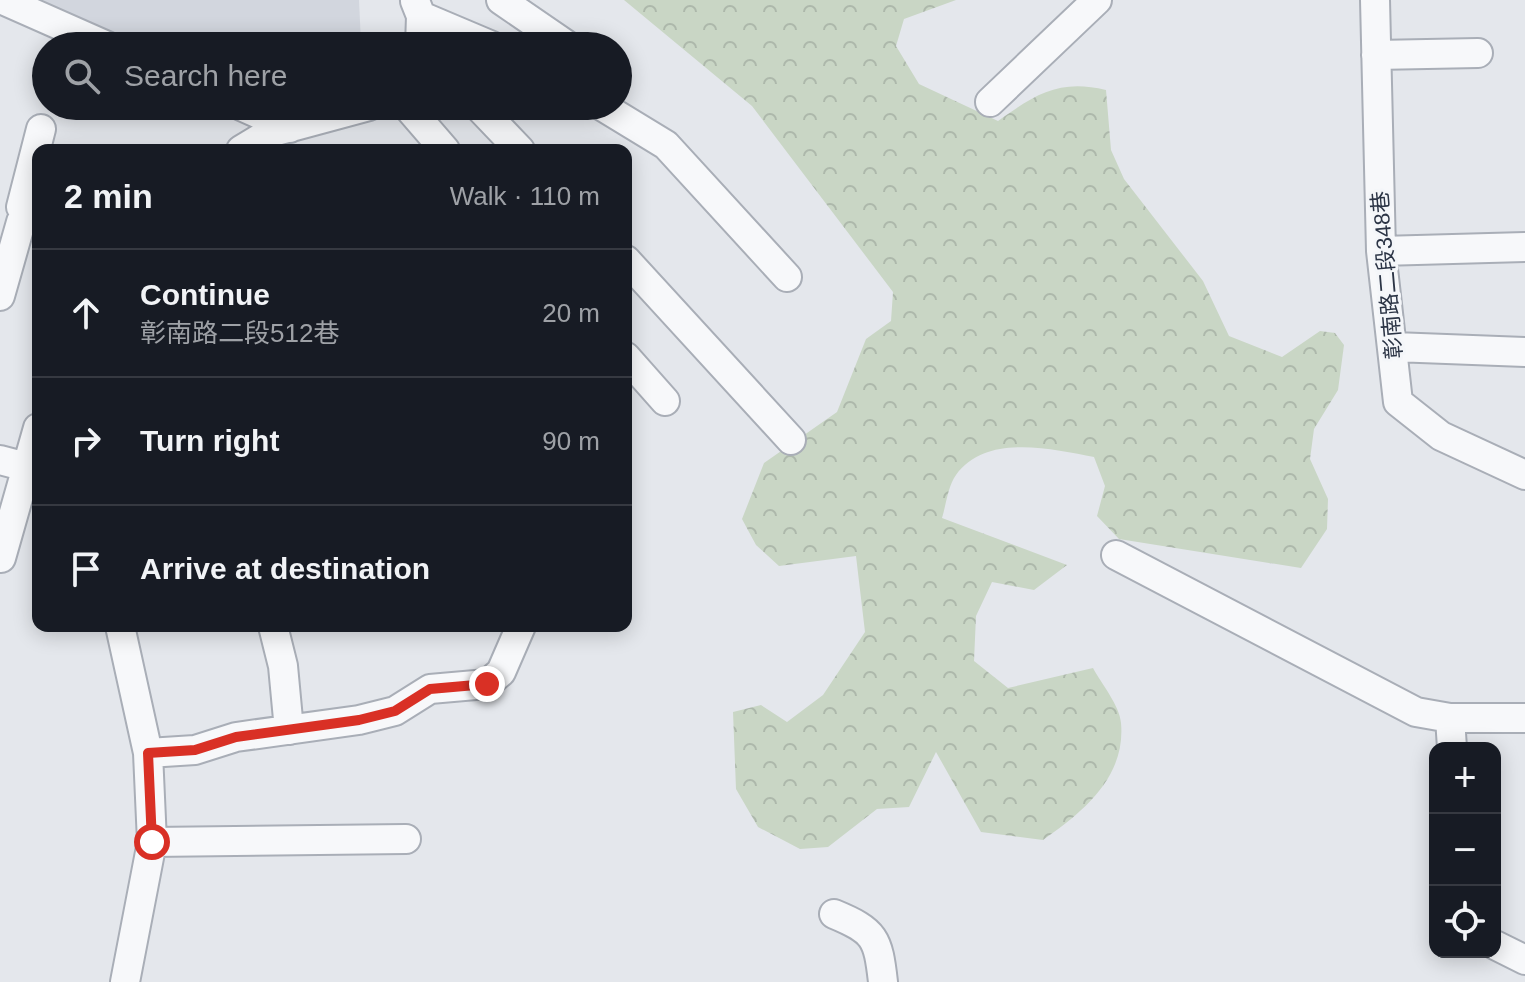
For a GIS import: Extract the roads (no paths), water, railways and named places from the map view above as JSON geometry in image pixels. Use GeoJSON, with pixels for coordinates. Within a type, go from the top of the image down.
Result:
{"type":"FeatureCollection","features":[{"type":"Feature","properties":{"kind":"street"},"geometry":{"type":"LineString","coordinates":[[3,0],[75,32]]}},
{"type":"Feature","properties":{"kind":"street"},"geometry":{"type":"LineString","coordinates":[[501,0],[548,32]]}},
{"type":"Feature","properties":{"kind":"street"},"geometry":{"type":"LineString","coordinates":[[990,102],[1097,0]]}},
{"type":"Feature","properties":{"kind":"street","name":"彰南路二段348巷"},"geometry":{"type":"LineString","coordinates":[[1375,0],[1381,251],[1398,402],[1441,436],[1525,475]]}},
{"type":"Feature","properties":{"kind":"street"},"geometry":{"type":"LineString","coordinates":[[418,8],[419,32]]}},
{"type":"Feature","properties":{"kind":"street"},"geometry":{"type":"LineString","coordinates":[[418,8],[465,32]]}},
{"type":"Feature","properties":{"kind":"street"},"geometry":{"type":"LineString","coordinates":[[1376,55],[1478,53]]}},
{"type":"Feature","properties":{"kind":"street"},"geometry":{"type":"LineString","coordinates":[[632,110],[787,277]]}},
{"type":"Feature","properties":{"kind":"street"},"geometry":{"type":"LineString","coordinates":[[272,120],[290,128]]}},
{"type":"Feature","properties":{"kind":"street"},"geometry":{"type":"LineString","coordinates":[[251,144],[269,133],[319,120]]}},
{"type":"Feature","properties":{"kind":"street"},"geometry":{"type":"LineString","coordinates":[[419,120],[440,144]]}},
{"type":"Feature","properties":{"kind":"street"},"geometry":{"type":"LineString","coordinates":[[491,120],[514,144]]}},
{"type":"Feature","properties":{"kind":"street"},"geometry":{"type":"LineString","coordinates":[[625,120],[666,145]]}},
{"type":"Feature","properties":{"kind":"street"},"geometry":{"type":"LineString","coordinates":[[37,144],[41,129]]}},
{"type":"Feature","properties":{"kind":"street"},"geometry":{"type":"LineString","coordinates":[[0,296],[29,217],[21,207],[32,164]]}},
{"type":"Feature","properties":{"kind":"street"},"geometry":{"type":"LineString","coordinates":[[1381,251],[1525,247]]}},
{"type":"Feature","properties":{"kind":"street"},"geometry":{"type":"LineString","coordinates":[[632,267],[791,440]]}},
{"type":"Feature","properties":{"kind":"street"},"geometry":{"type":"LineString","coordinates":[[1394,347],[1525,352]]}},
{"type":"Feature","properties":{"kind":"street"},"geometry":{"type":"LineString","coordinates":[[632,364],[665,401]]}},
{"type":"Feature","properties":{"kind":"street"},"geometry":{"type":"LineString","coordinates":[[1,558],[22,466],[32,442]]}},
{"type":"Feature","properties":{"kind":"street"},"geometry":{"type":"LineString","coordinates":[[1116,555],[1416,712],[1450,718],[1525,718]]}},
{"type":"Feature","properties":{"kind":"street"},"geometry":{"type":"LineString","coordinates":[[121,632],[148,753],[152,842],[125,982]]}},
{"type":"Feature","properties":{"kind":"street"},"geometry":{"type":"LineString","coordinates":[[274,632],[283,666],[289,730]]}},
{"type":"Feature","properties":{"kind":"street"},"geometry":{"type":"LineString","coordinates":[[148,753],[195,750],[236,737],[359,720],[395,711],[430,689],[487,684],[501,672],[518,632]]}},
{"type":"Feature","properties":{"kind":"street"},"geometry":{"type":"LineString","coordinates":[[1450,718],[1452,742]]}},
{"type":"Feature","properties":{"kind":"street"},"geometry":{"type":"LineString","coordinates":[[152,842],[406,839]]}},
{"type":"Feature","properties":{"kind":"street"},"geometry":{"type":"LineString","coordinates":[[834,914],[865,927],[879,946],[883,982]]}},
{"type":"Feature","properties":{"kind":"street"},"geometry":{"type":"LineString","coordinates":[[1501,948],[1525,960]]}}]}
